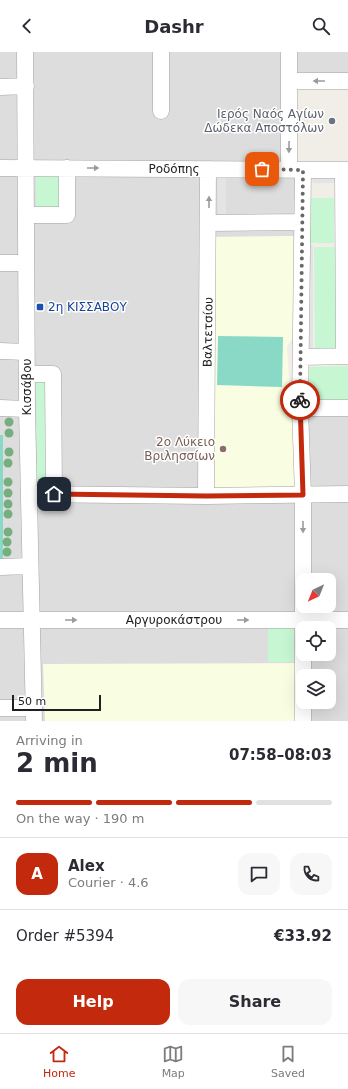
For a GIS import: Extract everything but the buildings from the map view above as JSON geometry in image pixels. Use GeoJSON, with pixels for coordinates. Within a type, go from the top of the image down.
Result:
{"type":"FeatureCollection","features":[{"type":"Feature","properties":{"kind":"street","name":"Κισσάβου"},"geometry":{"type":"LineString","coordinates":[[25,52],[26,352],[34,715]]}},
{"type":"Feature","properties":{"kind":"street"},"geometry":{"type":"LineString","coordinates":[[161,52],[161,111]]}},
{"type":"Feature","properties":{"kind":"street"},"geometry":{"type":"LineString","coordinates":[[289,52],[296,169],[302,222],[300,408],[303,495],[302,721]]}},
{"type":"Feature","properties":{"kind":"street"},"geometry":{"type":"LineString","coordinates":[[290,81],[348,81]]}},
{"type":"Feature","properties":{"kind":"street"},"geometry":{"type":"LineString","coordinates":[[0,87],[26,86]]}},
{"type":"Feature","properties":{"kind":"street","name":"Ροδόπης"},"geometry":{"type":"LineString","coordinates":[[0,168],[345,170]]}},
{"type":"Feature","properties":{"kind":"street"},"geometry":{"type":"LineString","coordinates":[[26,215],[67,215],[66,168]]}},
{"type":"Feature","properties":{"kind":"street","name":"Βαλτετσίου"},"geometry":{"type":"LineString","coordinates":[[206,496],[209,229],[208,169]]}},
{"type":"Feature","properties":{"kind":"street"},"geometry":{"type":"LineString","coordinates":[[301,357],[346,356],[345,170]]}},
{"type":"Feature","properties":{"kind":"street"},"geometry":{"type":"LineString","coordinates":[[209,229],[302,222]]}},
{"type":"Feature","properties":{"kind":"street"},"geometry":{"type":"LineString","coordinates":[[0,263],[26,263]]}},
{"type":"Feature","properties":{"kind":"street"},"geometry":{"type":"LineString","coordinates":[[0,351],[26,352]]}},
{"type":"Feature","properties":{"kind":"street"},"geometry":{"type":"LineString","coordinates":[[27,374],[52,374],[54,494]]}},
{"type":"Feature","properties":{"kind":"street"},"geometry":{"type":"LineString","coordinates":[[0,408],[27,409]]}},
{"type":"Feature","properties":{"kind":"street"},"geometry":{"type":"LineString","coordinates":[[300,408],[348,408]]}},
{"type":"Feature","properties":{"kind":"street"},"geometry":{"type":"LineString","coordinates":[[29,494],[206,496],[348,494]]}},
{"type":"Feature","properties":{"kind":"street"},"geometry":{"type":"LineString","coordinates":[[0,566],[30,566]]}},
{"type":"Feature","properties":{"kind":"street","name":"Αργυροκάστρου"},"geometry":{"type":"LineString","coordinates":[[0,620],[348,620]]}},
{"type":"Feature","properties":{"kind":"street"},"geometry":{"type":"LineString","coordinates":[[0,708],[34,715]]}},
{"type":"Feature","properties":{"kind":"shaded area"},"geometry":{"type":"Polygon","coordinates":[[[0,52],[283,52],[299,176],[297,231],[293,236],[211,237],[308,487],[308,411],[348,410],[348,721],[0,721],[0,52]]]}},
{"type":"Feature","properties":{"kind":"shaded area"},"geometry":{"type":"Polygon","coordinates":[[[294,52],[348,52],[348,80],[294,81],[294,52]]]}},
{"type":"Feature","properties":{"kind":"shaded area"},"geometry":{"type":"Polygon","coordinates":[[[217,177],[226,177],[226,217],[218,217],[217,177]]]}},
{"type":"Feature","properties":{"kind":"shaded area"},"geometry":{"type":"Polygon","coordinates":[[[312,177],[336,177],[336,183],[313,183],[312,177]]]}},
{"type":"Feature","properties":{"kind":"shaded area"},"geometry":{"type":"Polygon","coordinates":[[[293,236],[294,337],[287,346],[290,391],[294,395],[296,492],[210,491],[211,237],[293,236]]]}},
{"type":"Feature","properties":{"kind":"shaded area"},"geometry":{"type":"Polygon","coordinates":[[[305,245],[313,245],[313,349],[306,349],[305,245]]]}},
{"type":"Feature","properties":{"kind":"shaded area"},"geometry":{"type":"Polygon","coordinates":[[[298,663],[298,669],[296,669],[296,709],[298,709],[298,721],[45,721],[43,664],[298,663]]]}},
{"type":"Feature","properties":{"kind":"green space"},"geometry":{"type":"Polygon","coordinates":[[[36,174],[61,175],[62,210],[36,210],[36,174]]]}},
{"type":"Feature","properties":{"kind":"green space"},"geometry":{"type":"Polygon","coordinates":[[[310,198],[334,198],[334,243],[310,243],[310,198]]]}},
{"type":"Feature","properties":{"kind":"green space"},"geometry":{"type":"Polygon","coordinates":[[[314,247],[337,247],[338,352],[315,352],[314,247]]]}},
{"type":"Feature","properties":{"kind":"green space"},"geometry":{"type":"Polygon","coordinates":[[[218,336],[283,337],[282,387],[217,385],[218,336]]]}},
{"type":"Feature","properties":{"kind":"green space"},"geometry":{"type":"Polygon","coordinates":[[[348,366],[348,403],[304,404],[305,367],[348,366]]]}},
{"type":"Feature","properties":{"kind":"green space"},"geometry":{"type":"Polygon","coordinates":[[[36,381],[47,381],[47,488],[37,488],[36,381]]]}},
{"type":"Feature","properties":{"kind":"green space"},"geometry":{"type":"Polygon","coordinates":[[[0,435],[3,435],[3,563],[0,563],[0,435]]]}},
{"type":"Feature","properties":{"kind":"green space"},"geometry":{"type":"Polygon","coordinates":[[[268,628],[294,628],[294,662],[268,662],[268,628]]]}},
{"type":"Feature","properties":{"kind":"way so far"},"geometry":{"type":"LineString","coordinates":[[262,169],[303,170],[300,400]]}},
{"type":"Feature","properties":{"kind":"place","name":"Ιερός Ναός Αγίων Δώδεκα Αποστόλων"},"geometry":{"type":"Point","coordinates":[332,121]}},
{"type":"Feature","properties":{"kind":"place","name":"2η ΚΙΣΣΑΒΟΥ"},"geometry":{"type":"Point","coordinates":[40,307]}},
{"type":"Feature","properties":{"kind":"place","name":"2ο Λύκειο Βριλησσίων"},"geometry":{"type":"Point","coordinates":[223,449]}},
{"type":"Feature","properties":{"kind":"route"},"geometry":{"type":"LineString","coordinates":[[54,494],[206,496],[303,495],[300,400]]}}]}
